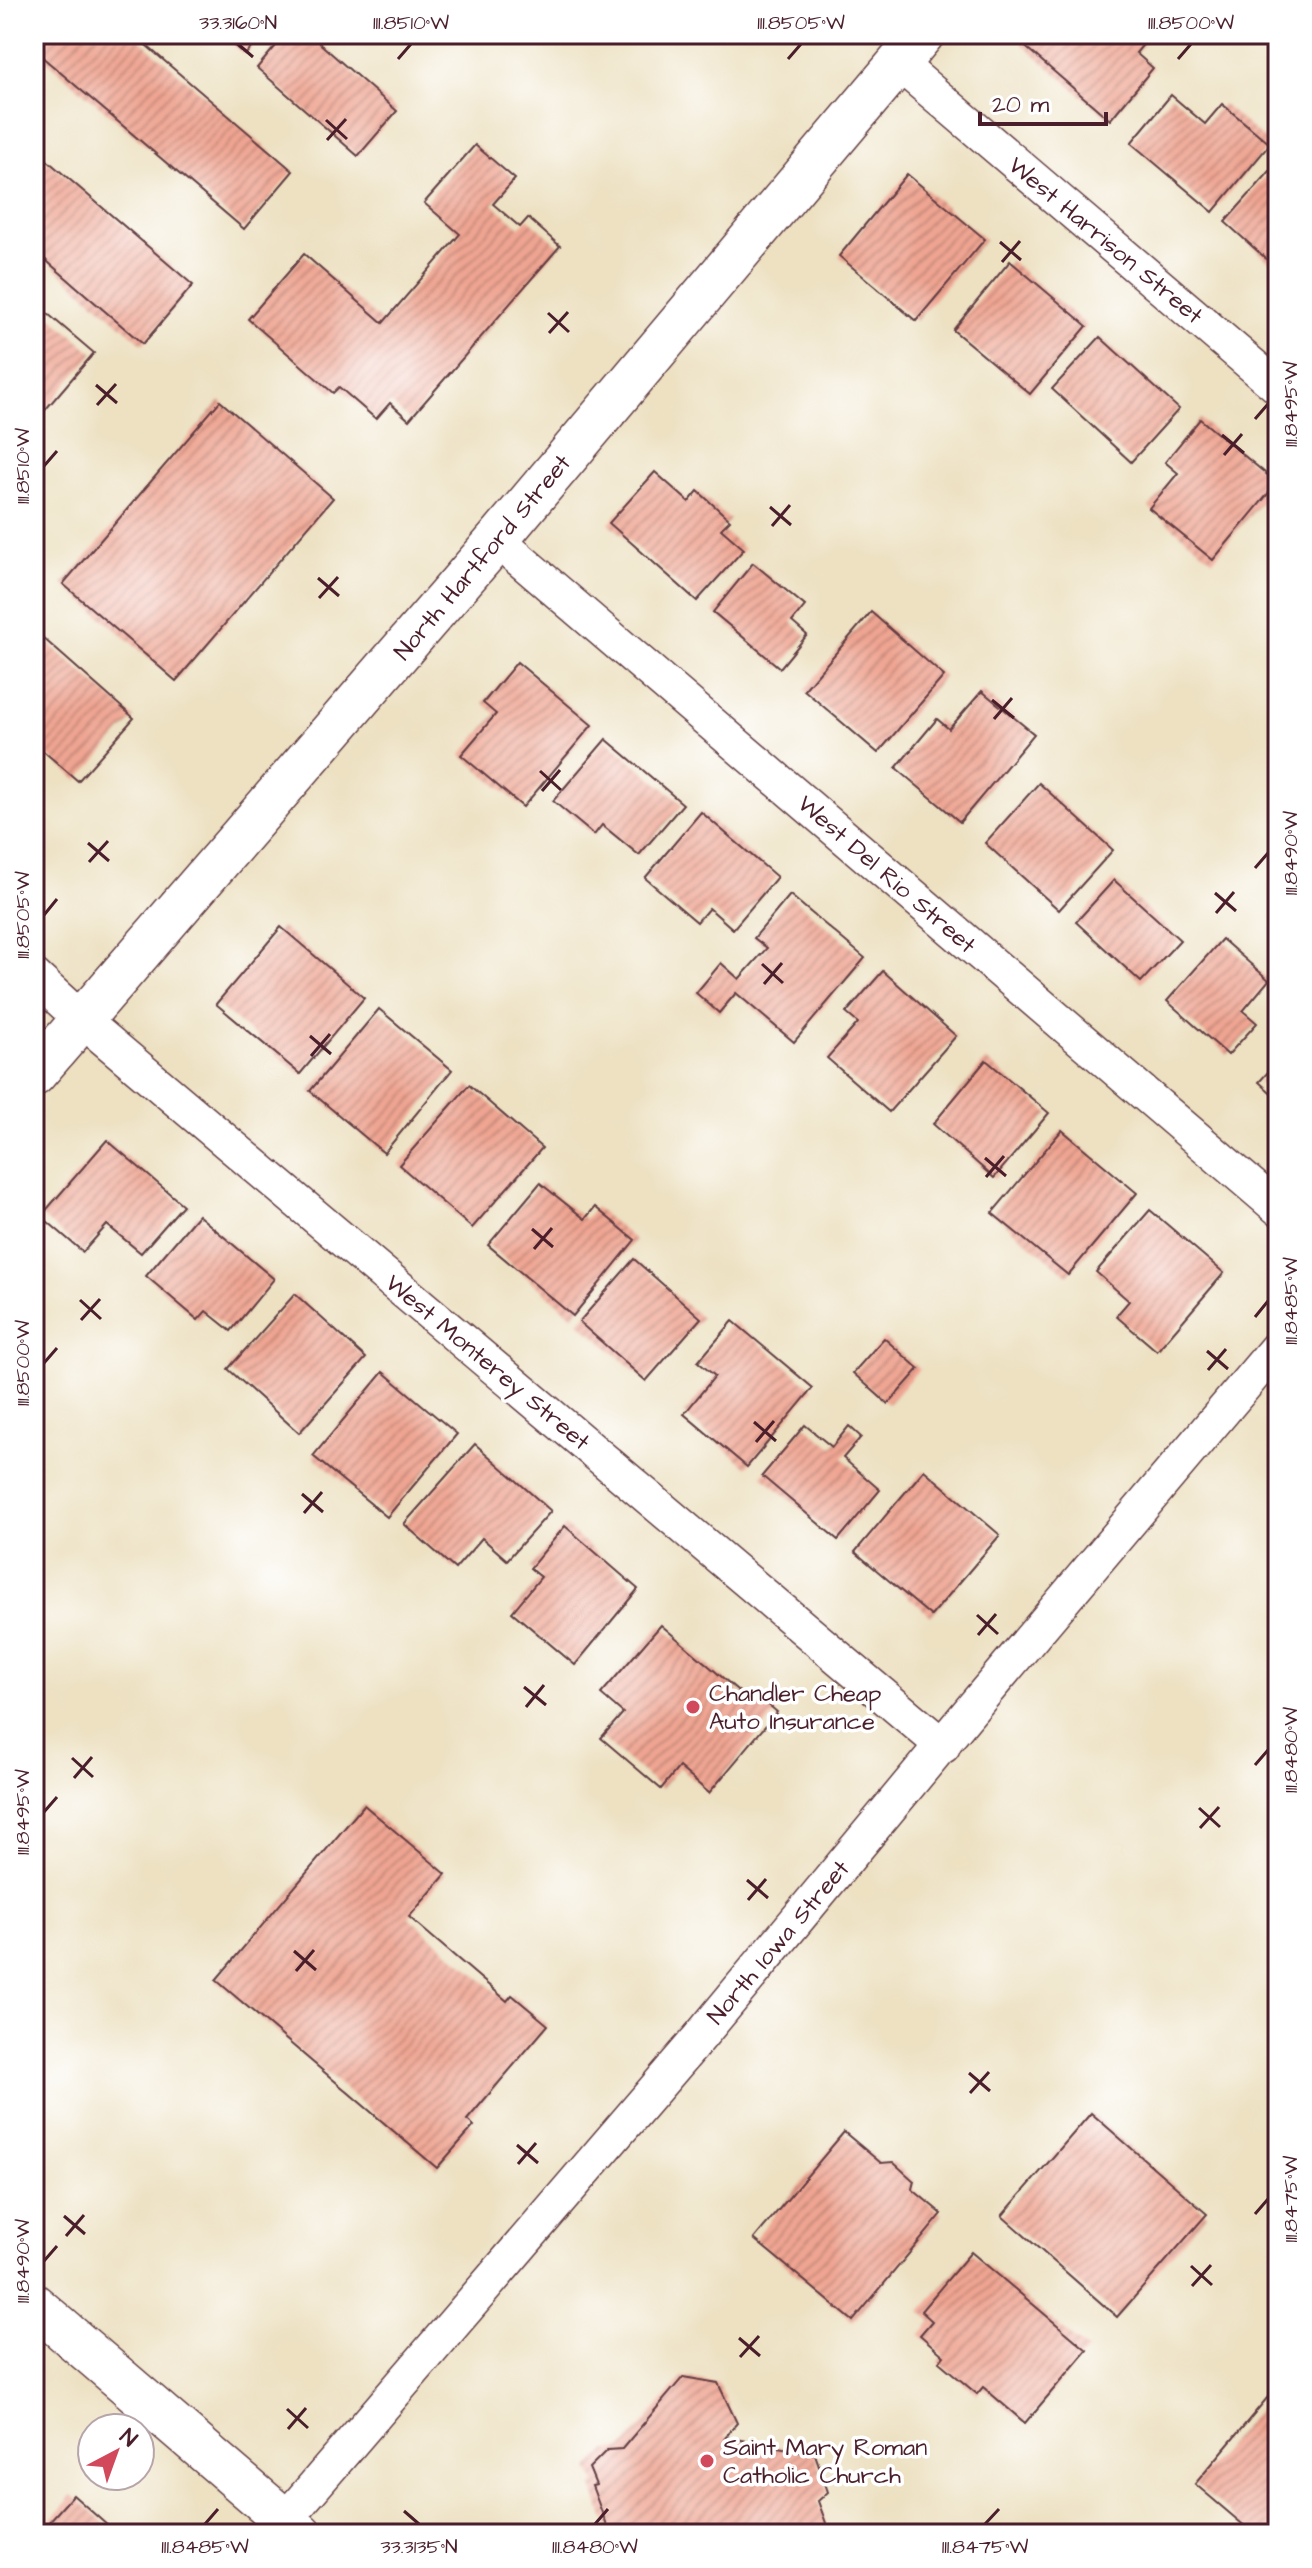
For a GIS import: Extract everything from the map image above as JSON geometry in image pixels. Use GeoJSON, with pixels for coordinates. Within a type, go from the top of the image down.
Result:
{"type":"FeatureCollection","features":[{"type":"Feature","properties":{"kind":"street","name":"West Harrison Street"},"geometry":{"type":"LineString","coordinates":[[911,48],[1278,387]]}},
{"type":"Feature","properties":{"kind":"street","name":"North Hartford Street"},"geometry":{"type":"LineString","coordinates":[[34,1075],[497,540],[911,48]]}},
{"type":"Feature","properties":{"kind":"street","name":"West Del Rio Street"},"geometry":{"type":"LineString","coordinates":[[497,540],[1278,1208]]}},
{"type":"Feature","properties":{"kind":"street","name":"West Monterey Street"},"geometry":{"type":"LineString","coordinates":[[34,976],[81,1019],[943,1746]]}},
{"type":"Feature","properties":{"kind":"street","name":"North Iowa Street"},"geometry":{"type":"LineString","coordinates":[[286,2529],[1278,1346]]}},
{"type":"Feature","properties":{"kind":"street"},"geometry":{"type":"LineString","coordinates":[[34,2305],[286,2529]]}},
{"type":"Feature","properties":{"kind":"building"},"geometry":{"type":"Polygon","coordinates":[[[34,34],[133,34],[293,171],[244,229],[34,50],[34,34]]]}},
{"type":"Feature","properties":{"kind":"building"},"geometry":{"type":"Polygon","coordinates":[[[220,34],[263,34],[245,55],[220,34]]]}},
{"type":"Feature","properties":{"kind":"building"},"geometry":{"type":"Polygon","coordinates":[[[286,34],[309,34],[397,111],[358,156],[257,68],[286,34]]]}},
{"type":"Feature","properties":{"kind":"building"},"geometry":{"type":"Polygon","coordinates":[[[1029,34],[1148,34],[1150,36],[1136,53],[1153,68],[1110,120],[1021,43],[1029,34]]]}},
{"type":"Feature","properties":{"kind":"building"},"geometry":{"type":"Polygon","coordinates":[[[1171,95],[1205,124],[1222,104],[1270,144],[1213,212],[1131,143],[1171,95]]]}},
{"type":"Feature","properties":{"kind":"building"},"geometry":{"type":"Polygon","coordinates":[[[475,145],[515,179],[493,204],[520,227],[528,218],[560,246],[409,420],[390,403],[376,419],[339,387],[333,393],[248,319],[304,254],[383,323],[460,234],[424,203],[475,145]]]}},
{"type":"Feature","properties":{"kind":"building"},"geometry":{"type":"Polygon","coordinates":[[[34,149],[193,285],[143,344],[34,250],[34,149]]]}},
{"type":"Feature","properties":{"kind":"building"},"geometry":{"type":"Polygon","coordinates":[[[1278,162],[1278,255],[1271,263],[1225,222],[1278,162]]]}},
{"type":"Feature","properties":{"kind":"building"},"geometry":{"type":"Polygon","coordinates":[[[907,174],[985,239],[916,321],[839,256],[907,174]]]}},
{"type":"Feature","properties":{"kind":"building"},"geometry":{"type":"Polygon","coordinates":[[[1010,261],[1087,326],[1030,394],[953,330],[1010,261]]]}},
{"type":"Feature","properties":{"kind":"building"},"geometry":{"type":"Polygon","coordinates":[[[34,302],[94,353],[34,423],[34,302]]]}},
{"type":"Feature","properties":{"kind":"building"},"geometry":{"type":"Polygon","coordinates":[[[1100,337],[1179,409],[1131,462],[1052,389],[1100,337]]]}},
{"type":"Feature","properties":{"kind":"building"},"geometry":{"type":"Polygon","coordinates":[[[220,401],[333,498],[176,681],[63,584],[220,401]]]}},
{"type":"Feature","properties":{"kind":"building"},"geometry":{"type":"Polygon","coordinates":[[[1200,419],[1277,483],[1213,560],[1149,508],[1178,473],[1165,462],[1200,419]]]}},
{"type":"Feature","properties":{"kind":"building"},"geometry":{"type":"Polygon","coordinates":[[[655,472],[689,502],[698,491],[730,520],[721,529],[744,549],[697,601],[609,523],[655,472]]]}},
{"type":"Feature","properties":{"kind":"building"},"geometry":{"type":"Polygon","coordinates":[[[753,563],[805,606],[792,622],[807,635],[780,668],[713,612],[753,563]]]}},
{"type":"Feature","properties":{"kind":"building"},"geometry":{"type":"Polygon","coordinates":[[[871,612],[944,676],[878,753],[804,690],[871,612]]]}},
{"type":"Feature","properties":{"kind":"building"},"geometry":{"type":"Polygon","coordinates":[[[34,630],[134,718],[78,781],[34,743],[34,630]]]}},
{"type":"Feature","properties":{"kind":"building"},"geometry":{"type":"Polygon","coordinates":[[[517,662],[592,725],[523,807],[461,755],[496,714],[483,703],[517,662]]]}},
{"type":"Feature","properties":{"kind":"building"},"geometry":{"type":"Polygon","coordinates":[[[982,691],[1034,734],[960,822],[896,768],[937,719],[949,729],[982,691]]]}},
{"type":"Feature","properties":{"kind":"building"},"geometry":{"type":"Polygon","coordinates":[[[606,739],[683,804],[639,855],[602,825],[594,835],[553,801],[606,739]]]}},
{"type":"Feature","properties":{"kind":"building"},"geometry":{"type":"Polygon","coordinates":[[[1039,783],[1113,850],[1059,910],[985,843],[1039,783]]]}},
{"type":"Feature","properties":{"kind":"building"},"geometry":{"type":"Polygon","coordinates":[[[701,812],[777,877],[733,929],[709,908],[697,922],[645,878],[701,812]]]}},
{"type":"Feature","properties":{"kind":"building"},"geometry":{"type":"Polygon","coordinates":[[[1114,880],[1180,940],[1141,982],[1076,922],[1114,880]]]}},
{"type":"Feature","properties":{"kind":"building"},"geometry":{"type":"Polygon","coordinates":[[[790,895],[865,958],[794,1042],[736,993],[719,1013],[696,993],[721,963],[739,979],[767,948],[754,938],[790,895]]]}},
{"type":"Feature","properties":{"kind":"building"},"geometry":{"type":"Polygon","coordinates":[[[281,927],[364,998],[300,1074],[216,1004],[281,927]]]}},
{"type":"Feature","properties":{"kind":"building"},"geometry":{"type":"Polygon","coordinates":[[[1222,939],[1269,980],[1243,1011],[1257,1023],[1228,1055],[1167,1001],[1222,939]]]}},
{"type":"Feature","properties":{"kind":"building"},"geometry":{"type":"Polygon","coordinates":[[[883,971],[956,1036],[889,1112],[827,1058],[858,1023],[846,1013],[883,971]]]}},
{"type":"Feature","properties":{"kind":"building"},"geometry":{"type":"Polygon","coordinates":[[[379,1009],[452,1070],[384,1153],[310,1091],[379,1009]]]}},
{"type":"Feature","properties":{"kind":"building"},"geometry":{"type":"Polygon","coordinates":[[[986,1060],[1049,1113],[994,1178],[933,1124],[986,1060]]]}},
{"type":"Feature","properties":{"kind":"building"},"geometry":{"type":"Polygon","coordinates":[[[1278,1061],[1278,1099],[1259,1082],[1278,1061]]]}},
{"type":"Feature","properties":{"kind":"building"},"geometry":{"type":"Polygon","coordinates":[[[469,1085],[542,1148],[472,1228],[399,1165],[469,1085]]]}},
{"type":"Feature","properties":{"kind":"building"},"geometry":{"type":"Polygon","coordinates":[[[1062,1130],[1137,1193],[1068,1275],[992,1213],[1062,1130]]]}},
{"type":"Feature","properties":{"kind":"building"},"geometry":{"type":"Polygon","coordinates":[[[107,1140],[183,1205],[141,1253],[107,1225],[83,1252],[41,1216],[107,1140]]]}},
{"type":"Feature","properties":{"kind":"building"},"geometry":{"type":"Polygon","coordinates":[[[540,1183],[585,1219],[595,1207],[635,1240],[573,1316],[488,1245],[540,1183]]]}},
{"type":"Feature","properties":{"kind":"building"},"geometry":{"type":"Polygon","coordinates":[[[1150,1210],[1224,1273],[1157,1351],[1116,1316],[1129,1301],[1096,1272],[1150,1210]]]}},
{"type":"Feature","properties":{"kind":"building"},"geometry":{"type":"Polygon","coordinates":[[[198,1215],[274,1279],[231,1331],[206,1311],[198,1320],[146,1276],[198,1215]]]}},
{"type":"Feature","properties":{"kind":"building"},"geometry":{"type":"Polygon","coordinates":[[[634,1259],[701,1318],[646,1381],[579,1322],[634,1259]]]}},
{"type":"Feature","properties":{"kind":"building"},"geometry":{"type":"Polygon","coordinates":[[[295,1294],[366,1358],[299,1433],[228,1369],[295,1294]]]}},
{"type":"Feature","properties":{"kind":"building"},"geometry":{"type":"Polygon","coordinates":[[[733,1321],[813,1388],[747,1467],[684,1414],[715,1376],[698,1362],[733,1321]]]}},
{"type":"Feature","properties":{"kind":"building"},"geometry":{"type":"Polygon","coordinates":[[[884,1338],[919,1369],[888,1404],[853,1373],[884,1338]]]}},
{"type":"Feature","properties":{"kind":"building"},"geometry":{"type":"Polygon","coordinates":[[[383,1372],[457,1434],[387,1517],[313,1456],[383,1372]]]}},
{"type":"Feature","properties":{"kind":"building"},"geometry":{"type":"Polygon","coordinates":[[[805,1425],[832,1447],[849,1426],[861,1437],[843,1458],[880,1490],[838,1540],[762,1476],[805,1425]]]}},
{"type":"Feature","properties":{"kind":"building"},"geometry":{"type":"Polygon","coordinates":[[[475,1444],[551,1511],[507,1560],[482,1538],[455,1569],[404,1524],[475,1444]]]}},
{"type":"Feature","properties":{"kind":"building"},"geometry":{"type":"Polygon","coordinates":[[[924,1470],[1000,1535],[931,1616],[855,1552],[924,1470]]]}},
{"type":"Feature","properties":{"kind":"building"},"geometry":{"type":"Polygon","coordinates":[[[565,1526],[638,1589],[575,1665],[512,1612],[541,1577],[530,1568],[565,1526]]]}},
{"type":"Feature","properties":{"kind":"building","name":"Chandler Cheap Auto Insurance"},"geometry":{"type":"Polygon","coordinates":[[[661,1625],[750,1701],[756,1694],[777,1712],[709,1793],[679,1767],[661,1789],[601,1738],[623,1713],[601,1694],[661,1625]]]}},
{"type":"Feature","properties":{"kind":"building"},"geometry":{"type":"Polygon","coordinates":[[[364,1805],[446,1874],[409,1917],[507,2001],[512,1995],[548,2025],[467,2120],[474,2126],[437,2168],[216,1980],[364,1805]]]}},
{"type":"Feature","properties":{"kind":"building"},"geometry":{"type":"Polygon","coordinates":[[[1091,2113],[1207,2214],[1117,2317],[1002,2216],[1091,2113]]]}},
{"type":"Feature","properties":{"kind":"building"},"geometry":{"type":"Polygon","coordinates":[[[844,2132],[881,2163],[893,2162],[914,2181],[912,2189],[942,2214],[853,2321],[754,2239],[844,2132]]]}},
{"type":"Feature","properties":{"kind":"building"},"geometry":{"type":"Polygon","coordinates":[[[971,2252],[1087,2350],[1025,2423],[983,2387],[977,2394],[939,2362],[944,2356],[920,2335],[932,2321],[921,2311],[971,2252]]]}},
{"type":"Feature","properties":{"kind":"building","name":"Saint Mary Roman Catholic Church"},"geometry":{"type":"Polygon","coordinates":[[[683,2377],[718,2383],[737,2423],[725,2437],[815,2454],[828,2492],[818,2501],[830,2534],[610,2534],[592,2486],[596,2485],[589,2468],[607,2450],[622,2449],[683,2377]]]}},
{"type":"Feature","properties":{"kind":"building"},"geometry":{"type":"Polygon","coordinates":[[[1278,2385],[1278,2534],[1254,2534],[1195,2484],[1278,2385]]]}},
{"type":"Feature","properties":{"kind":"building"},"geometry":{"type":"Polygon","coordinates":[[[73,2495],[117,2534],[38,2534],[73,2495]]]}},
{"type":"Feature","properties":{"kind":"place","name":"Chandler Cheap Auto Insurance"},"geometry":{"type":"Point","coordinates":[693,1707]}},
{"type":"Feature","properties":{"kind":"place","name":"Saint Mary Roman Catholic Church"},"geometry":{"type":"Point","coordinates":[707,2461]}}]}
